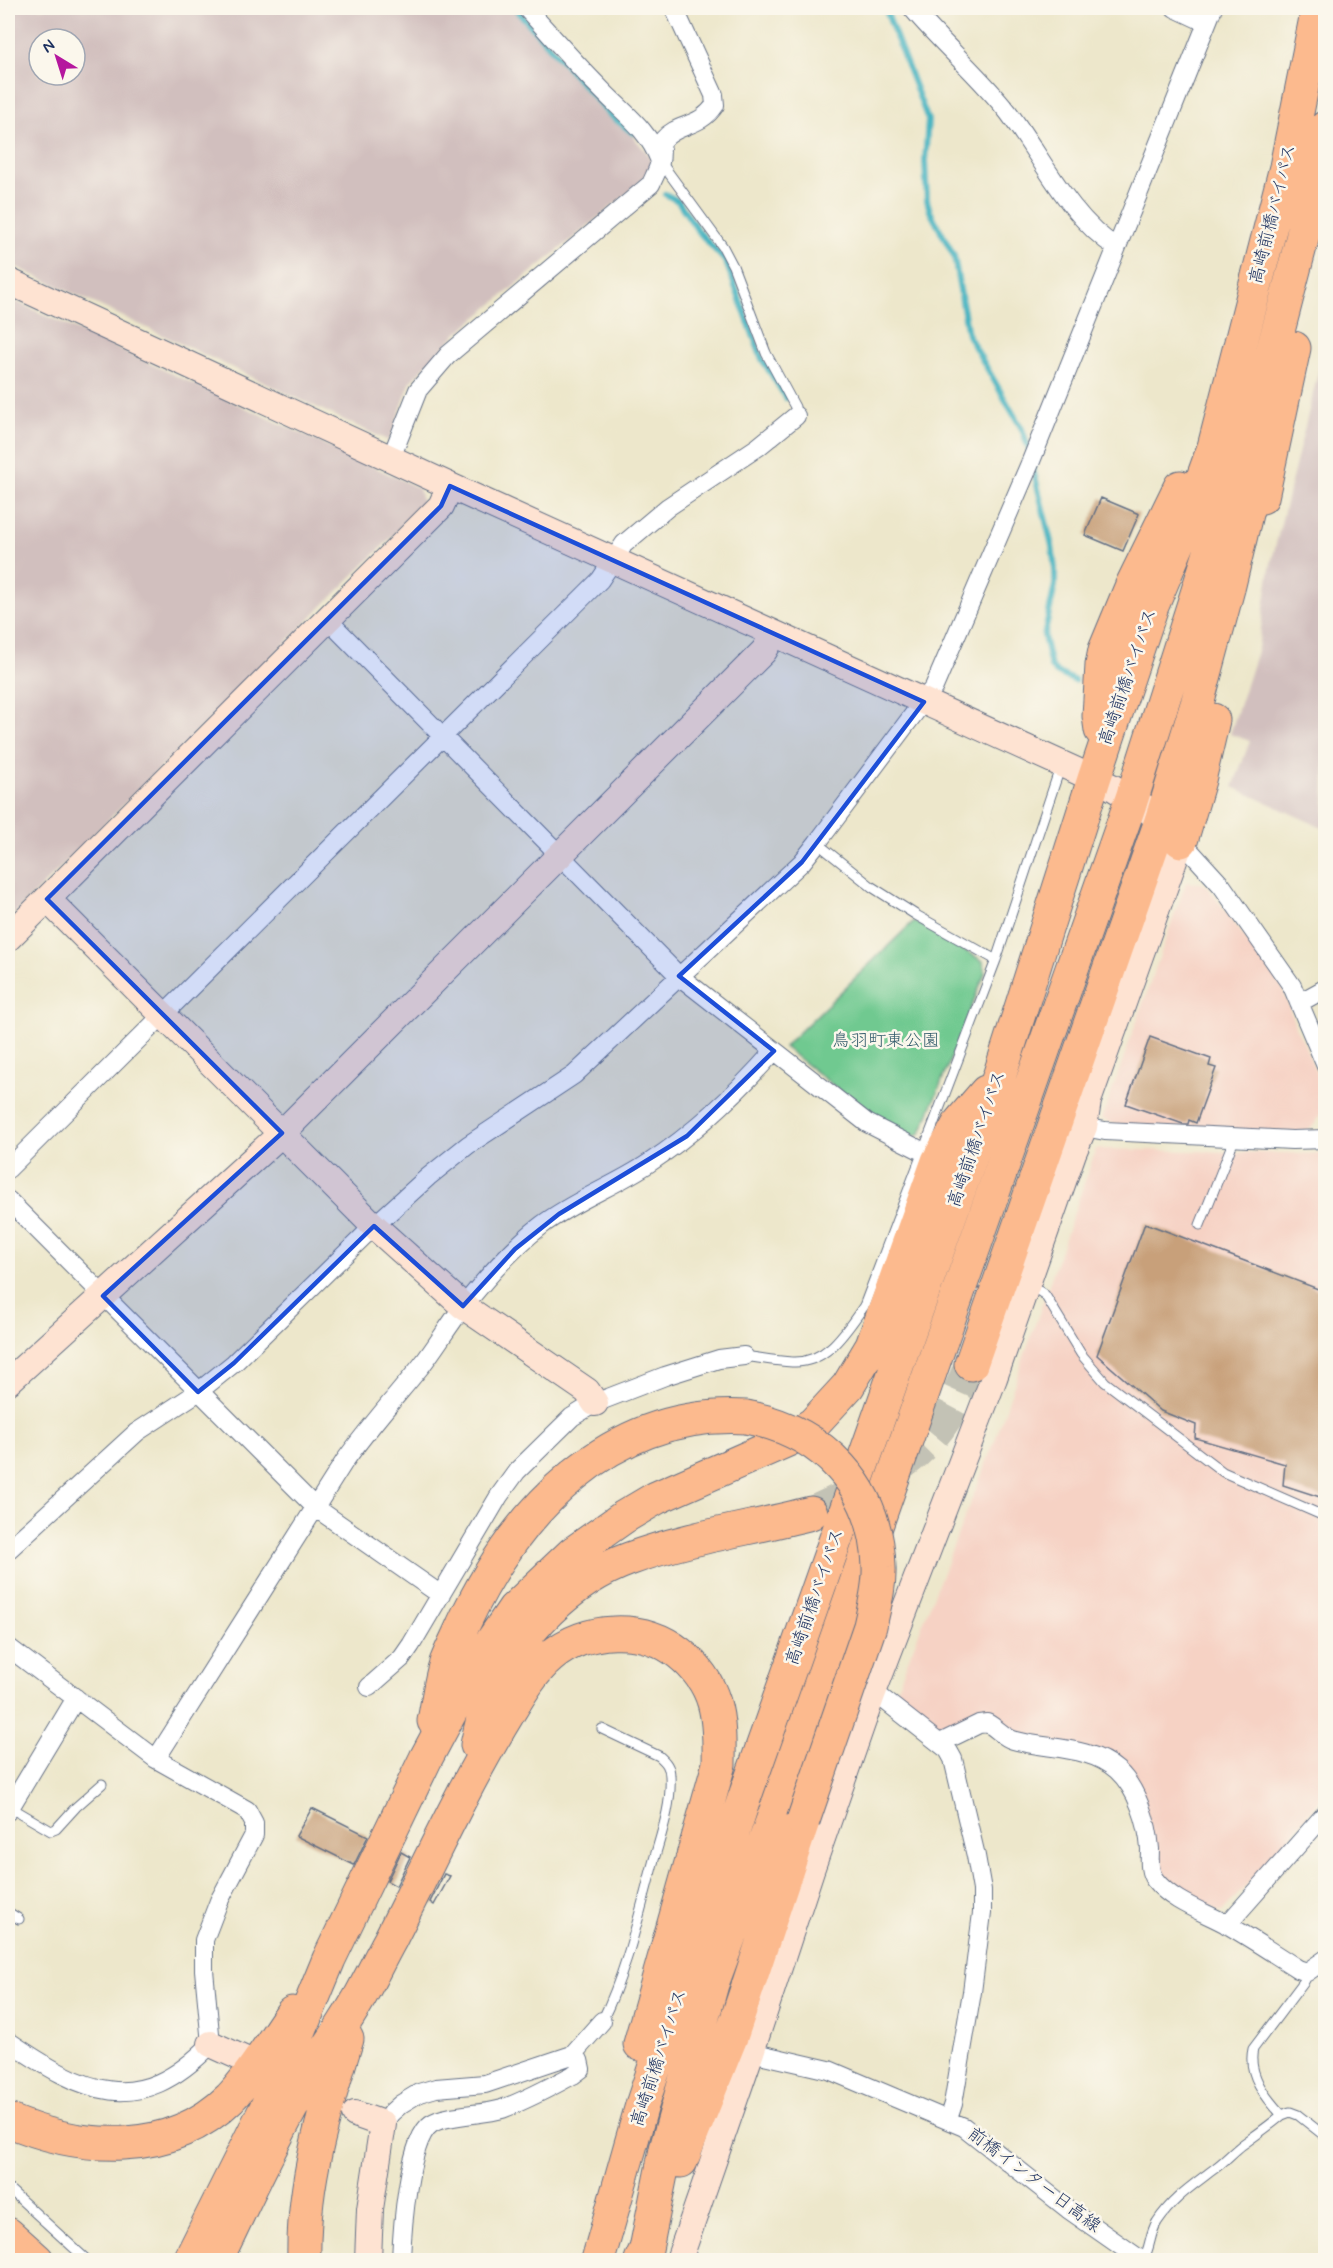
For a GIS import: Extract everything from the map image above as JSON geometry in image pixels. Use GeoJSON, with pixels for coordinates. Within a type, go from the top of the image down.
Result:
{"type":"FeatureCollection","features":[{"type":"Feature","properties":{"kind":"highway","name":"高崎前橋バイパス"},"geometry":{"type":"LineString","coordinates":[[598,2260],[642,2105],[744,1799],[999,1077],[1152,606],[1186,525],[1214,447],[1286,167],[1318,8]]}},
{"type":"Feature","properties":{"kind":"highway","name":"高崎前橋バイパス"},"geometry":{"type":"LineString","coordinates":[[644,2255],[666,2148],[712,1984],[773,1819],[1132,798],[1266,378],[1302,239],[1326,127]]}},
{"type":"Feature","properties":{"kind":"highway"},"geometry":{"type":"LineString","coordinates":[[971,1364],[1171,831],[1199,780],[1301,316],[1302,239]]}},
{"type":"Feature","properties":{"kind":"highway"},"geometry":{"type":"LineString","coordinates":[[1171,831],[1197,704],[1260,458],[1266,378]]}},
{"type":"Feature","properties":{"kind":"highway"},"geometry":{"type":"LineString","coordinates":[[190,2260],[277,2086],[329,1959],[426,1758],[493,1637],[514,1608],[573,1553],[595,1536],[656,1498],[788,1440],[813,1424],[833,1404],[862,1366],[872,1346],[938,1161],[960,1122],[999,1077]]}},
{"type":"Feature","properties":{"kind":"highway"},"geometry":{"type":"LineString","coordinates":[[426,1758],[446,1663],[473,1603],[503,1551],[547,1497],[574,1473],[600,1455],[662,1427],[706,1416],[746,1417],[780,1425],[796,1432],[816,1444],[837,1462],[849,1477],[864,1503],[877,1545],[878,1585],[870,1626],[731,2037],[644,2255]]}},
{"type":"Feature","properties":{"kind":"highway"},"geometry":{"type":"LineString","coordinates":[[469,1779],[487,1706],[501,1673],[530,1632],[572,1592],[592,1578],[629,1559],[699,1539],[811,1513]]}},
{"type":"Feature","properties":{"kind":"highway"},"geometry":{"type":"LineString","coordinates":[[216,2260],[303,2088],[361,1995],[469,1779],[535,1673],[550,1658],[566,1647],[582,1640],[610,1633],[638,1633],[673,1648],[699,1671],[706,1682],[718,1711],[720,1726],[718,1764],[639,2048],[642,2105]]}},
{"type":"Feature","properties":{"kind":"highway"},"geometry":{"type":"LineString","coordinates":[[8,2120],[34,2131],[97,2144],[154,2140],[181,2130],[217,2109],[242,2083],[329,1959]]}},
{"type":"Feature","properties":{"kind":"highway"},"geometry":{"type":"LineString","coordinates":[[304,2260],[311,2170],[329,2097],[361,1995]]}},
{"type":"Feature","properties":{"kind":"highway"},"geometry":{"type":"LineString","coordinates":[[8,2234],[37,2260]]}},
{"type":"Feature","properties":{"kind":"street"},"geometry":{"type":"LineString","coordinates":[[526,8],[599,87],[644,131],[653,142],[660,161]]}},
{"type":"Feature","properties":{"kind":"street"},"geometry":{"type":"LineString","coordinates":[[391,458],[418,390],[448,355],[651,184],[660,161],[662,142],[666,136],[709,115],[715,105],[714,95],[674,8]]}},
{"type":"Feature","properties":{"kind":"street"},"geometry":{"type":"LineString","coordinates":[[912,8],[1006,110],[1072,204],[1093,228],[1116,247]]}},
{"type":"Feature","properties":{"kind":"street"},"geometry":{"type":"LineString","coordinates":[[8,1550],[137,1432],[198,1392],[234,1363],[374,1226],[450,1158],[574,1075],[802,862],[924,702],[934,687],[1031,461],[1210,15],[1175,8]]}},
{"type":"Feature","properties":{"kind":"street"},"geometry":{"type":"LineString","coordinates":[[8,281],[1132,798],[1171,831],[1222,886],[1292,986],[1326,1066]]}},
{"type":"Feature","properties":{"kind":"street"},"geometry":{"type":"LineString","coordinates":[[8,1169],[600,580],[624,544],[668,507],[758,447],[796,417]]}},
{"type":"Feature","properties":{"kind":"street"},"geometry":{"type":"LineString","coordinates":[[8,938],[441,506],[450,486]]}},
{"type":"Feature","properties":{"kind":"street"},"geometry":{"type":"LineString","coordinates":[[328,620],[679,976],[867,1123],[922,1151]]}},
{"type":"Feature","properties":{"kind":"street"},"geometry":{"type":"LineString","coordinates":[[8,1382],[282,1133],[764,651],[774,634]]}},
{"type":"Feature","properties":{"kind":"street"},"geometry":{"type":"LineString","coordinates":[[679,2260],[872,1695],[994,1378],[1084,1127],[1088,1101],[1171,831]]}},
{"type":"Feature","properties":{"kind":"street"},"geometry":{"type":"LineString","coordinates":[[47,899],[374,1226],[463,1306],[587,1391],[596,1403]]}},
{"type":"Feature","properties":{"kind":"street"},"geometry":{"type":"LineString","coordinates":[[1299,1003],[1326,988]]}},
{"type":"Feature","properties":{"kind":"street"},"geometry":{"type":"LineString","coordinates":[[156,1759],[368,1429],[421,1366],[463,1306],[514,1249],[530,1235],[559,1214],[648,1164],[687,1136],[774,1051]]}},
{"type":"Feature","properties":{"kind":"street"},"geometry":{"type":"LineString","coordinates":[[1084,1127],[1105,1131],[1326,1139]]}},
{"type":"Feature","properties":{"kind":"street"},"geometry":{"type":"LineString","coordinates":[[8,1200],[316,1508],[441,1595]]}},
{"type":"Feature","properties":{"kind":"street"},"geometry":{"type":"LineString","coordinates":[[369,1687],[402,1658],[499,1496],[517,1471],[572,1417],[596,1403],[695,1365],[744,1356]]}},
{"type":"Feature","properties":{"kind":"street"},"geometry":{"type":"LineString","coordinates":[[8,1647],[156,1759],[247,1810],[254,1823],[254,1835],[219,1901],[204,1940],[204,1970],[211,2044]]}},
{"type":"Feature","properties":{"kind":"street"},"geometry":{"type":"LineString","coordinates":[[872,1695],[883,1699],[940,1743],[953,1759],[976,1856],[982,1890],[982,1913],[972,1992],[953,2104],[948,2119]]}},
{"type":"Feature","properties":{"kind":"street"},"geometry":{"type":"LineString","coordinates":[[9,1809],[76,1698]]}},
{"type":"Feature","properties":{"kind":"street"},"geometry":{"type":"LineString","coordinates":[[940,1743],[979,1724],[987,1723],[1005,1737],[1073,1751],[1104,1762],[1118,1770],[1137,1799],[1147,1832],[1154,1879],[1173,1895],[1298,1969],[1307,1972],[1326,1959]]}},
{"type":"Feature","properties":{"kind":"street"},"geometry":{"type":"LineString","coordinates":[[1227,1925],[1326,1813]]}},
{"type":"Feature","properties":{"kind":"street"},"geometry":{"type":"LineString","coordinates":[[368,2260],[370,2210],[379,2143],[383,2124],[396,2109],[420,2093],[436,2088],[485,2084],[572,2055],[602,2021]]}},
{"type":"Feature","properties":{"kind":"street"},"geometry":{"type":"LineString","coordinates":[[8,2042],[74,2082],[118,2091],[155,2086],[184,2069],[211,2044]]}},
{"type":"Feature","properties":{"kind":"street"},"geometry":{"type":"LineString","coordinates":[[211,2044],[244,2059]]}},
{"type":"Feature","properties":{"kind":"street","name":"前橋インター日高線"},"geometry":{"type":"LineString","coordinates":[[751,2052],[829,2070],[964,2127],[1068,2209],[1142,2260]]}},
{"type":"Feature","properties":{"kind":"street"},"geometry":{"type":"LineString","coordinates":[[401,2260],[409,2178],[418,2142],[424,2130],[437,2121],[501,2109],[553,2085],[581,2069],[579,2060],[572,2055]]}},
{"type":"Feature","properties":{"kind":"street"},"geometry":{"type":"LineString","coordinates":[[355,2114],[383,2124]]}},
{"type":"Feature","properties":{"kind":"lane"},"geometry":{"type":"LineString","coordinates":[[660,161],[723,247],[733,266],[766,353],[795,407],[796,417]]}},
{"type":"Feature","properties":{"kind":"lane"},"geometry":{"type":"LineString","coordinates":[[744,1356],[793,1362],[807,1360],[835,1345],[864,1306],[996,960],[1062,765]]}},
{"type":"Feature","properties":{"kind":"lane"},"geometry":{"type":"LineString","coordinates":[[817,843],[872,886],[916,915],[996,960]]}},
{"type":"Feature","properties":{"kind":"lane"},"geometry":{"type":"LineString","coordinates":[[1200,1225],[1235,1137]]}},
{"type":"Feature","properties":{"kind":"lane"},"geometry":{"type":"LineString","coordinates":[[1026,1287],[1045,1295],[1066,1332],[1105,1382],[1150,1417],[1223,1472],[1326,1517]]}},
{"type":"Feature","properties":{"kind":"lane"},"geometry":{"type":"LineString","coordinates":[[602,1729],[660,1756],[667,1764],[670,1774],[669,1803],[638,1917],[620,1980],[602,2021]]}},
{"type":"Feature","properties":{"kind":"lane"},"geometry":{"type":"LineString","coordinates":[[9,1809],[51,1831],[56,1829],[76,1806],[102,1784]]}},
{"type":"Feature","properties":{"kind":"lane"},"geometry":{"type":"LineString","coordinates":[[8,1912],[19,1919]]}},
{"type":"Feature","properties":{"kind":"lane"},"geometry":{"type":"LineString","coordinates":[[1282,2115],[1262,2089],[1251,2061],[1253,2049],[1305,1980],[1307,1972]]}},
{"type":"Feature","properties":{"kind":"lane"},"geometry":{"type":"LineString","coordinates":[[1142,2260],[1150,2250],[1156,2224],[1185,2189],[1216,2168],[1282,2115],[1290,2112],[1298,2115],[1326,2138]]}},
{"type":"Feature","properties":{"kind":"lane"},"geometry":{"type":"LineString","coordinates":[[8,2188],[87,2260]]}},
{"type":"Feature","properties":{"kind":"highlighted area"},"geometry":{"type":"Polygon","coordinates":[[[450,486],[924,702],[802,862],[679,976],[774,1051],[687,1136],[559,1214],[515,1249],[463,1306],[374,1226],[234,1363],[198,1392],[103,1296],[282,1133],[47,899],[441,506],[450,486]]]}},
{"type":"Feature","properties":{"kind":"shaded area"},"geometry":{"type":"Polygon","coordinates":[[[8,8],[512,8],[607,116],[629,132],[649,155],[652,164],[642,180],[456,334],[411,381],[389,441],[8,263],[8,8]]]}},
{"type":"Feature","properties":{"kind":"shaded area"},"geometry":{"type":"Polygon","coordinates":[[[8,298],[419,488],[423,506],[8,920],[8,298]]]}},
{"type":"Feature","properties":{"kind":"shaded area"},"geometry":{"type":"Polygon","coordinates":[[[1325,333],[1325,829],[1233,787],[1250,741],[1230,734],[1258,648],[1270,568],[1322,357],[1325,333]]]}},
{"type":"Feature","properties":{"kind":"shaded area"},"geometry":{"type":"Polygon","coordinates":[[[1186,882],[1207,886],[1283,989],[1296,1029],[1325,1093],[1325,1106],[1315,1124],[1307,1130],[1297,1133],[1118,1126],[1102,1119],[1186,882]]]}},
{"type":"Feature","properties":{"kind":"shaded area"},"geometry":{"type":"Polygon","coordinates":[[[1096,1149],[1325,1154],[1326,1792],[1286,1842],[1222,1912],[1191,1897],[1163,1875],[1132,1776],[1015,1733],[986,1711],[946,1729],[934,1731],[892,1701],[994,1443],[1096,1149]]]}},
{"type":"Feature","properties":{"kind":"green space","name":"鳥羽町東公園"},"geometry":{"type":"Polygon","coordinates":[[[914,921],[983,961],[985,973],[921,1133],[911,1138],[884,1125],[784,1047],[914,921]]]}},
{"type":"Feature","properties":{"kind":"building"},"geometry":{"type":"Polygon","coordinates":[[[1101,498],[1139,514],[1123,551],[1085,535],[1101,498]]]}},
{"type":"Feature","properties":{"kind":"building"},"geometry":{"type":"Polygon","coordinates":[[[1150,1037],[1211,1059],[1209,1066],[1216,1068],[1196,1123],[1189,1120],[1188,1124],[1183,1124],[1126,1104],[1150,1037]]]}},
{"type":"Feature","properties":{"kind":"building"},"geometry":{"type":"Polygon","coordinates":[[[1145,1223],[1326,1292],[1326,1499],[1283,1485],[1285,1464],[1195,1438],[1196,1425],[1161,1411],[1097,1355],[1145,1223]]]}},
{"type":"Feature","properties":{"kind":"building"},"geometry":{"type":"Polygon","coordinates":[[[312,1808],[368,1836],[354,1865],[296,1836],[312,1808]]]}},
{"type":"Feature","properties":{"kind":"building"},"geometry":{"type":"Polygon","coordinates":[[[401,1852],[410,1857],[396,1886],[387,1881],[401,1852]]]}},
{"type":"Feature","properties":{"kind":"building"},"geometry":{"type":"Polygon","coordinates":[[[444,1874],[450,1876],[434,1905],[430,1902],[444,1874]]]}},
{"type":"Feature","properties":{"kind":"waterway"},"geometry":{"type":"LineString","coordinates":[[515,8],[610,115],[633,133]]}},
{"type":"Feature","properties":{"kind":"waterway"},"geometry":{"type":"LineString","coordinates":[[885,8],[928,120],[925,161],[927,200],[930,211],[954,256],[968,335],[1022,429],[1029,450]]}},
{"type":"Feature","properties":{"kind":"waterway"},"geometry":{"type":"LineString","coordinates":[[665,194],[678,201],[698,231],[726,262],[762,359],[786,398]]}},
{"type":"Feature","properties":{"kind":"waterway"},"geometry":{"type":"LineString","coordinates":[[1033,468],[1052,546],[1055,569],[1055,585],[1044,636],[1051,667],[1075,681]]}},
{"type":"Feature","properties":{"kind":"tunnel"},"geometry":{"type":"LineString","coordinates":[[811,1513],[867,1486],[918,1451],[945,1419],[971,1364]]}}]}
